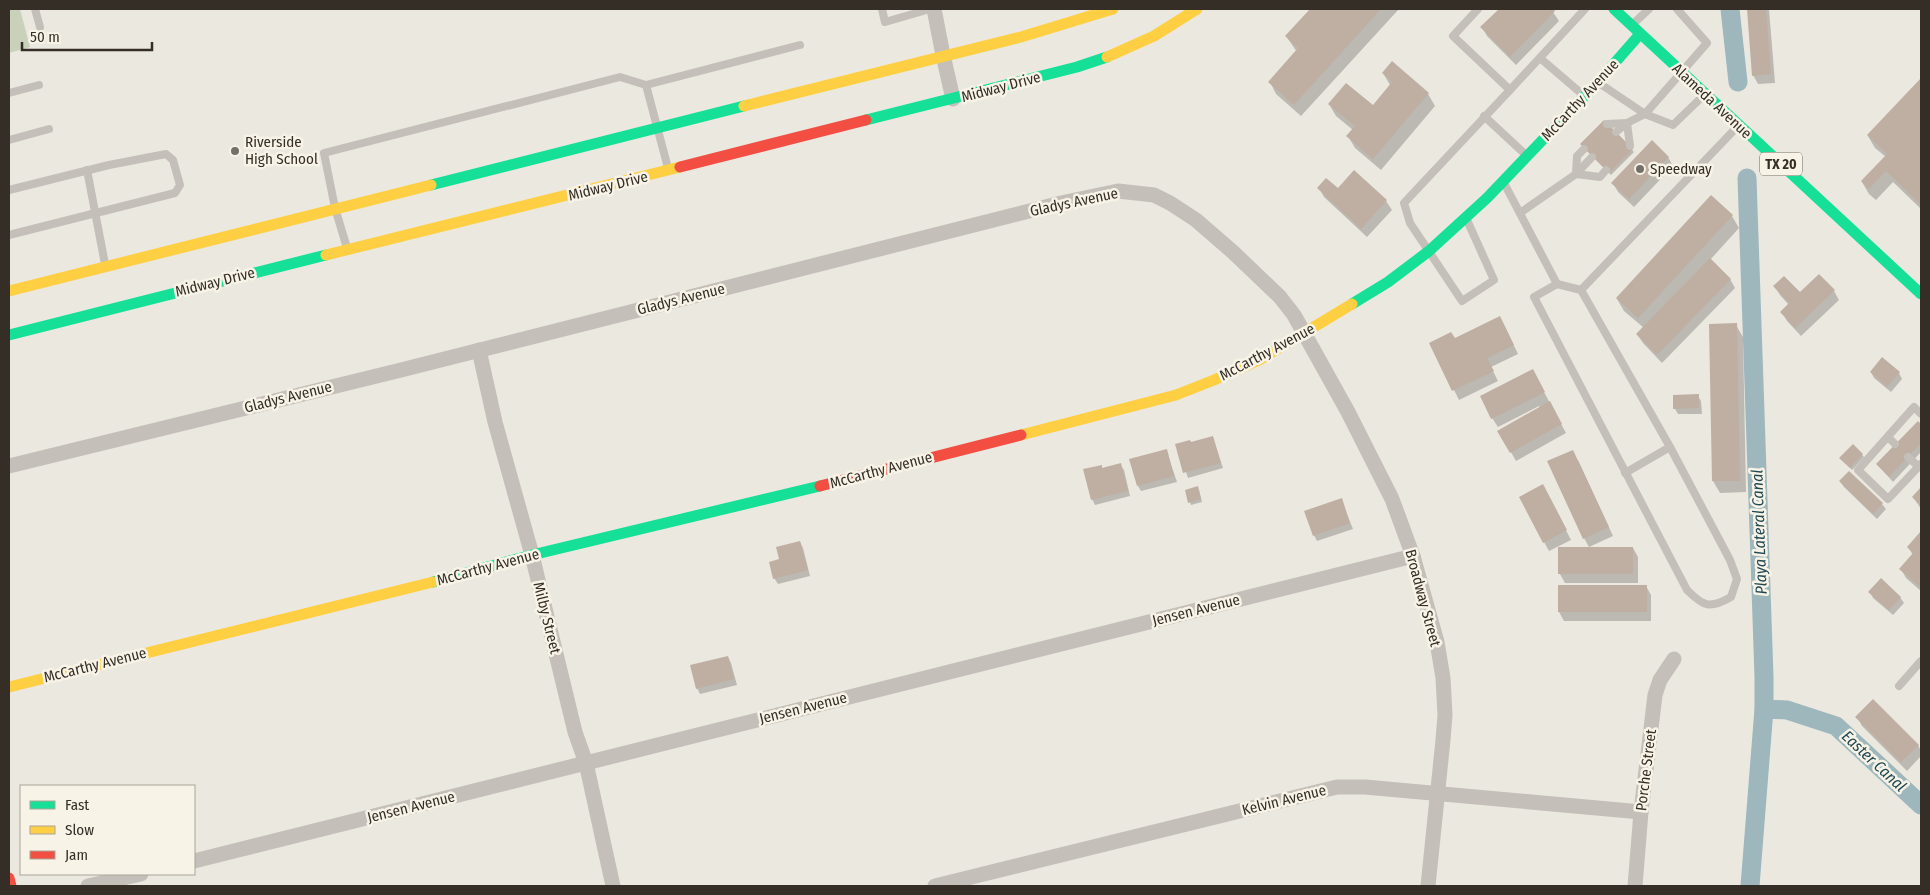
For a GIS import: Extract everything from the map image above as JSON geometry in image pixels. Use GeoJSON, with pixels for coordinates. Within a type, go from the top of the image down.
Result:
{"type":"FeatureCollection","features":[{"type":"Feature","properties":{"kind":"main road"},"geometry":{"type":"LineString","coordinates":[[9,291],[1061,26],[1113,9]]}},
{"type":"Feature","properties":{"kind":"main road","name":"Midway Drive"},"geometry":{"type":"LineString","coordinates":[[9,335],[954,99],[1105,59],[1146,40],[1197,9]]}},
{"type":"Feature","properties":{"kind":"main road","name":"Alameda Avenue"},"geometry":{"type":"LineString","coordinates":[[1614,9],[1921,294]]}},
{"type":"Feature","properties":{"kind":"main road","name":"McCarthy Avenue"},"geometry":{"type":"LineString","coordinates":[[9,687],[429,583],[532,555],[782,496],[1176,395],[1214,380],[1259,360],[1304,333],[1388,282],[1429,251],[1503,181],[1598,82],[1636,30]]}},
{"type":"Feature","properties":{"kind":"main road"},"geometry":{"type":"LineString","coordinates":[[9,878],[11,886]]}},
{"type":"Feature","properties":{"kind":"street"},"geometry":{"type":"LineString","coordinates":[[932,9],[954,99]]}},
{"type":"Feature","properties":{"kind":"street","name":"Gladys Avenue"},"geometry":{"type":"LineString","coordinates":[[9,466],[1061,203],[1118,191],[1135,191],[1154,195],[1196,220],[1280,297],[1304,333]]}},
{"type":"Feature","properties":{"kind":"street","name":"Broadway Street"},"geometry":{"type":"LineString","coordinates":[[1304,333],[1348,412],[1392,499],[1413,556],[1437,642],[1443,678],[1445,715],[1428,886]]}},
{"type":"Feature","properties":{"kind":"street","name":"Milby Street"},"geometry":{"type":"LineString","coordinates":[[478,350],[495,422],[532,555],[575,732],[586,763],[613,886]]}},
{"type":"Feature","properties":{"kind":"street","name":"Jensen Avenue"},"geometry":{"type":"LineString","coordinates":[[195,861],[1413,556]]}},
{"type":"Feature","properties":{"kind":"street","name":"Porche Street"},"geometry":{"type":"LineString","coordinates":[[1635,886],[1641,812],[1655,695],[1660,680],[1674,659]]}},
{"type":"Feature","properties":{"kind":"street","name":"Kelvin Avenue"},"geometry":{"type":"LineString","coordinates":[[934,886],[1291,799],[1337,786],[1641,812]]}},
{"type":"Feature","properties":{"kind":"street"},"geometry":{"type":"LineString","coordinates":[[88,886],[137,875]]}},
{"type":"Feature","properties":{"kind":"lane"},"geometry":{"type":"LineString","coordinates":[[35,9],[40,27]]}},
{"type":"Feature","properties":{"kind":"lane"},"geometry":{"type":"LineString","coordinates":[[882,9],[885,22],[932,9]]}},
{"type":"Feature","properties":{"kind":"lane"},"geometry":{"type":"LineString","coordinates":[[1478,9],[1453,36],[1510,90]]}},
{"type":"Feature","properties":{"kind":"lane"},"geometry":{"type":"LineString","coordinates":[[1466,217],[1494,280],[1462,301],[1410,223],[1404,203],[1585,9]]}},
{"type":"Feature","properties":{"kind":"lane"},"geometry":{"type":"LineString","coordinates":[[1636,30],[1649,9]]}},
{"type":"Feature","properties":{"kind":"lane"},"geometry":{"type":"LineString","coordinates":[[1616,132],[1626,123],[1645,114],[1707,43],[1677,9]]}},
{"type":"Feature","properties":{"kind":"lane"},"geometry":{"type":"LineString","coordinates":[[347,250],[335,208],[324,153],[620,77],[646,85],[800,44]]}},
{"type":"Feature","properties":{"kind":"lane"},"geometry":{"type":"LineString","coordinates":[[1540,58],[1584,95]]}},
{"type":"Feature","properties":{"kind":"lane"},"geometry":{"type":"LineString","coordinates":[[1598,82],[1645,114],[1673,125],[1705,94]]}},
{"type":"Feature","properties":{"kind":"lane"},"geometry":{"type":"LineString","coordinates":[[9,93],[39,85]]}},
{"type":"Feature","properties":{"kind":"lane"},"geometry":{"type":"LineString","coordinates":[[646,85],[668,170]]}},
{"type":"Feature","properties":{"kind":"lane"},"geometry":{"type":"LineString","coordinates":[[1484,116],[1527,156]]}},
{"type":"Feature","properties":{"kind":"lane"},"geometry":{"type":"LineString","coordinates":[[1607,124],[1626,123]]}},
{"type":"Feature","properties":{"kind":"lane"},"geometry":{"type":"LineString","coordinates":[[1626,123],[1630,146]]}},
{"type":"Feature","properties":{"kind":"lane"},"geometry":{"type":"LineString","coordinates":[[1580,290],[1738,126]]}},
{"type":"Feature","properties":{"kind":"lane"},"geometry":{"type":"LineString","coordinates":[[9,140],[49,129]]}},
{"type":"Feature","properties":{"kind":"lane"},"geometry":{"type":"LineString","coordinates":[[1576,174],[1577,156],[1584,149]]}},
{"type":"Feature","properties":{"kind":"lane"},"geometry":{"type":"LineString","coordinates":[[9,190],[87,170],[166,154],[173,160],[178,171],[180,185],[175,194],[9,235]]}},
{"type":"Feature","properties":{"kind":"lane"},"geometry":{"type":"LineString","coordinates":[[1520,213],[1576,174],[1592,157]]}},
{"type":"Feature","properties":{"kind":"lane"},"geometry":{"type":"LineString","coordinates":[[87,170],[106,266]]}},
{"type":"Feature","properties":{"kind":"lane"},"geometry":{"type":"LineString","coordinates":[[1576,174],[1600,177],[1606,170]]}},
{"type":"Feature","properties":{"kind":"lane"},"geometry":{"type":"LineString","coordinates":[[1503,181],[1557,284]]}},
{"type":"Feature","properties":{"kind":"lane"},"geometry":{"type":"LineString","coordinates":[[1557,284],[1580,290],[1670,447],[1730,560],[1737,579],[1731,596],[1717,605],[1700,603],[1687,590],[1534,297],[1557,284]]}},
{"type":"Feature","properties":{"kind":"lane"},"geometry":{"type":"LineString","coordinates":[[1908,456],[1920,465],[1888,499],[1858,470],[1914,407],[1921,414]]}},
{"type":"Feature","properties":{"kind":"lane"},"geometry":{"type":"LineString","coordinates":[[1888,437],[1895,444]]}},
{"type":"Feature","properties":{"kind":"lane"},"geometry":{"type":"LineString","coordinates":[[1625,473],[1670,447]]}},
{"type":"Feature","properties":{"kind":"lane"},"geometry":{"type":"LineString","coordinates":[[1899,686],[1921,661]]}},
{"type":"Feature","properties":{"kind":"green space"},"geometry":{"type":"Polygon","coordinates":[[[9,9],[20,9],[30,47],[9,53],[9,9]]]}},
{"type":"Feature","properties":{"kind":"building"},"geometry":{"type":"Polygon","coordinates":[[[1310,9],[1381,9],[1294,105],[1268,82],[1298,48],[1285,36],[1310,9]]]}},
{"type":"Feature","properties":{"kind":"building"},"geometry":{"type":"Polygon","coordinates":[[[1499,9],[1553,9],[1555,11],[1510,57],[1480,27],[1499,9]]]}},
{"type":"Feature","properties":{"kind":"building"},"geometry":{"type":"Polygon","coordinates":[[[1747,9],[1766,9],[1771,74],[1752,76],[1747,9]]]}},
{"type":"Feature","properties":{"kind":"building"},"geometry":{"type":"Polygon","coordinates":[[[1392,61],[1429,93],[1373,159],[1346,136],[1355,126],[1328,104],[1346,83],[1373,105],[1392,82],[1382,73],[1392,61]]]}},
{"type":"Feature","properties":{"kind":"building"},"geometry":{"type":"Polygon","coordinates":[[[1921,78],[1921,205],[1886,171],[1869,189],[1861,181],[1887,154],[1867,135],[1921,78]]]}},
{"type":"Feature","properties":{"kind":"building"},"geometry":{"type":"Polygon","coordinates":[[[1604,120],[1633,149],[1609,173],[1580,144],[1604,120]]]}},
{"type":"Feature","properties":{"kind":"building"},"geometry":{"type":"Polygon","coordinates":[[[1652,140],[1669,157],[1629,199],[1611,183],[1652,140]]]}},
{"type":"Feature","properties":{"kind":"building"},"geometry":{"type":"Polygon","coordinates":[[[1354,170],[1387,200],[1361,229],[1317,188],[1326,178],[1338,188],[1354,170]]]}},
{"type":"Feature","properties":{"kind":"building"},"geometry":{"type":"Polygon","coordinates":[[[1711,195],[1733,215],[1638,318],[1616,298],[1711,195]]]}},
{"type":"Feature","properties":{"kind":"building"},"geometry":{"type":"Polygon","coordinates":[[[1710,258],[1731,279],[1657,355],[1636,334],[1710,258]]]}},
{"type":"Feature","properties":{"kind":"building"},"geometry":{"type":"Polygon","coordinates":[[[1819,274],[1835,290],[1795,328],[1780,312],[1789,303],[1773,286],[1784,276],[1800,292],[1819,274]]]}},
{"type":"Feature","properties":{"kind":"building"},"geometry":{"type":"Polygon","coordinates":[[[1500,316],[1514,345],[1487,358],[1494,371],[1452,391],[1429,343],[1451,332],[1455,338],[1500,316]]]}},
{"type":"Feature","properties":{"kind":"building"},"geometry":{"type":"Polygon","coordinates":[[[1737,323],[1740,481],[1712,481],[1709,324],[1737,323]]]}},
{"type":"Feature","properties":{"kind":"building"},"geometry":{"type":"Polygon","coordinates":[[[1882,357],[1900,372],[1887,387],[1870,372],[1882,357]]]}},
{"type":"Feature","properties":{"kind":"building"},"geometry":{"type":"Polygon","coordinates":[[[1533,369],[1545,392],[1491,419],[1480,396],[1533,369]]]}},
{"type":"Feature","properties":{"kind":"building"},"geometry":{"type":"Polygon","coordinates":[[[1699,394],[1699,408],[1673,409],[1673,395],[1699,394]]]}},
{"type":"Feature","properties":{"kind":"building"},"geometry":{"type":"Polygon","coordinates":[[[1550,401],[1562,424],[1510,453],[1497,431],[1550,401]]]}},
{"type":"Feature","properties":{"kind":"building"},"geometry":{"type":"Polygon","coordinates":[[[1918,421],[1921,424],[1921,443],[1889,477],[1876,464],[1918,421]]]}},
{"type":"Feature","properties":{"kind":"building"},"geometry":{"type":"Polygon","coordinates":[[[1213,436],[1221,463],[1183,473],[1175,444],[1213,436]]]}},
{"type":"Feature","properties":{"kind":"building"},"geometry":{"type":"Polygon","coordinates":[[[1853,444],[1863,454],[1850,468],[1839,458],[1853,444]]]}},
{"type":"Feature","properties":{"kind":"building"},"geometry":{"type":"Polygon","coordinates":[[[1167,449],[1174,476],[1137,486],[1129,459],[1167,449]]]}},
{"type":"Feature","properties":{"kind":"building"},"geometry":{"type":"Polygon","coordinates":[[[1573,450],[1609,527],[1583,539],[1547,461],[1573,450]]]}},
{"type":"Feature","properties":{"kind":"building"},"geometry":{"type":"Polygon","coordinates":[[[1121,463],[1128,491],[1091,500],[1083,469],[1102,465],[1102,468],[1121,463]]]}},
{"type":"Feature","properties":{"kind":"building"},"geometry":{"type":"Polygon","coordinates":[[[1849,471],[1883,503],[1873,514],[1839,481],[1849,471]]]}},
{"type":"Feature","properties":{"kind":"building"},"geometry":{"type":"Polygon","coordinates":[[[1543,484],[1567,530],[1543,543],[1519,497],[1543,484]]]}},
{"type":"Feature","properties":{"kind":"building"},"geometry":{"type":"Polygon","coordinates":[[[1198,486],[1201,499],[1188,503],[1185,490],[1198,486]]]}},
{"type":"Feature","properties":{"kind":"building"},"geometry":{"type":"Polygon","coordinates":[[[1921,487],[1921,506],[1912,497],[1921,487]]]}},
{"type":"Feature","properties":{"kind":"building"},"geometry":{"type":"Polygon","coordinates":[[[1342,498],[1350,523],[1313,536],[1304,511],[1342,498]]]}},
{"type":"Feature","properties":{"kind":"building"},"geometry":{"type":"Polygon","coordinates":[[[1921,531],[1921,583],[1919,586],[1899,569],[1913,553],[1907,547],[1921,531]]]}},
{"type":"Feature","properties":{"kind":"building"},"geometry":{"type":"Polygon","coordinates":[[[800,541],[808,570],[773,579],[769,562],[779,559],[776,547],[800,541]]]}},
{"type":"Feature","properties":{"kind":"building"},"geometry":{"type":"Polygon","coordinates":[[[1558,547],[1633,547],[1633,574],[1558,574],[1558,547]]]}},
{"type":"Feature","properties":{"kind":"building"},"geometry":{"type":"Polygon","coordinates":[[[1881,578],[1901,597],[1889,610],[1868,592],[1881,578]]]}},
{"type":"Feature","properties":{"kind":"building"},"geometry":{"type":"Polygon","coordinates":[[[1558,585],[1647,585],[1647,612],[1558,612],[1558,585]]]}},
{"type":"Feature","properties":{"kind":"building"},"geometry":{"type":"Polygon","coordinates":[[[728,656],[734,679],[696,689],[690,665],[728,656]]]}},
{"type":"Feature","properties":{"kind":"building"},"geometry":{"type":"Polygon","coordinates":[[[1873,699],[1919,745],[1901,762],[1855,717],[1873,699]]]}},
{"type":"Feature","properties":{"kind":"waterway","name":"Playa Lateral Canal"},"geometry":{"type":"LineString","coordinates":[[1730,9],[1738,82]]}},
{"type":"Feature","properties":{"kind":"waterway","name":"Playa Lateral Canal"},"geometry":{"type":"LineString","coordinates":[[1747,178],[1764,677],[1764,709],[1750,886]]}},
{"type":"Feature","properties":{"kind":"waterway","name":"Easter Canal"},"geometry":{"type":"LineString","coordinates":[[1764,709],[1787,710],[1836,726],[1921,805]]}},
{"type":"Feature","properties":{"kind":"traffic: fast"},"geometry":{"type":"LineString","coordinates":[[1614,9],[1921,294]]}},
{"type":"Feature","properties":{"kind":"traffic: fast"},"geometry":{"type":"LineString","coordinates":[[1352,304],[1388,282],[1429,251],[1487,198],[1598,82],[1640,34]]}},
{"type":"Feature","properties":{"kind":"traffic: fast"},"geometry":{"type":"LineString","coordinates":[[866,120],[1077,67],[1107,57]]}},
{"type":"Feature","properties":{"kind":"traffic: fast"},"geometry":{"type":"LineString","coordinates":[[431,185],[744,106]]}},
{"type":"Feature","properties":{"kind":"traffic: fast"},"geometry":{"type":"LineString","coordinates":[[9,335],[326,255]]}},
{"type":"Feature","properties":{"kind":"traffic: fast"},"geometry":{"type":"LineString","coordinates":[[433,582],[532,555],[820,486]]}},
{"type":"Feature","properties":{"kind":"traffic: slow"},"geometry":{"type":"LineString","coordinates":[[744,106],[1021,37],[1113,9]]}},
{"type":"Feature","properties":{"kind":"traffic: slow"},"geometry":{"type":"LineString","coordinates":[[1107,57],[1154,36],[1197,9]]}},
{"type":"Feature","properties":{"kind":"traffic: slow"},"geometry":{"type":"LineString","coordinates":[[326,255],[680,167]]}},
{"type":"Feature","properties":{"kind":"traffic: slow"},"geometry":{"type":"LineString","coordinates":[[9,291],[431,185]]}},
{"type":"Feature","properties":{"kind":"traffic: slow"},"geometry":{"type":"LineString","coordinates":[[1021,435],[1176,395],[1214,380],[1259,360],[1352,304]]}},
{"type":"Feature","properties":{"kind":"traffic: slow"},"geometry":{"type":"LineString","coordinates":[[9,687],[433,582]]}},
{"type":"Feature","properties":{"kind":"traffic: jam"},"geometry":{"type":"LineString","coordinates":[[680,167],[866,120]]}},
{"type":"Feature","properties":{"kind":"traffic: jam"},"geometry":{"type":"LineString","coordinates":[[820,486],[1021,435]]}},
{"type":"Feature","properties":{"kind":"traffic: jam"},"geometry":{"type":"LineString","coordinates":[[9,878],[11,886]]}},
{"type":"Feature","properties":{"kind":"place","name":"Riverside High School"},"geometry":{"type":"Point","coordinates":[235,151]}},
{"type":"Feature","properties":{"kind":"place","name":"Speedway"},"geometry":{"type":"Point","coordinates":[1640,169]}}]}
